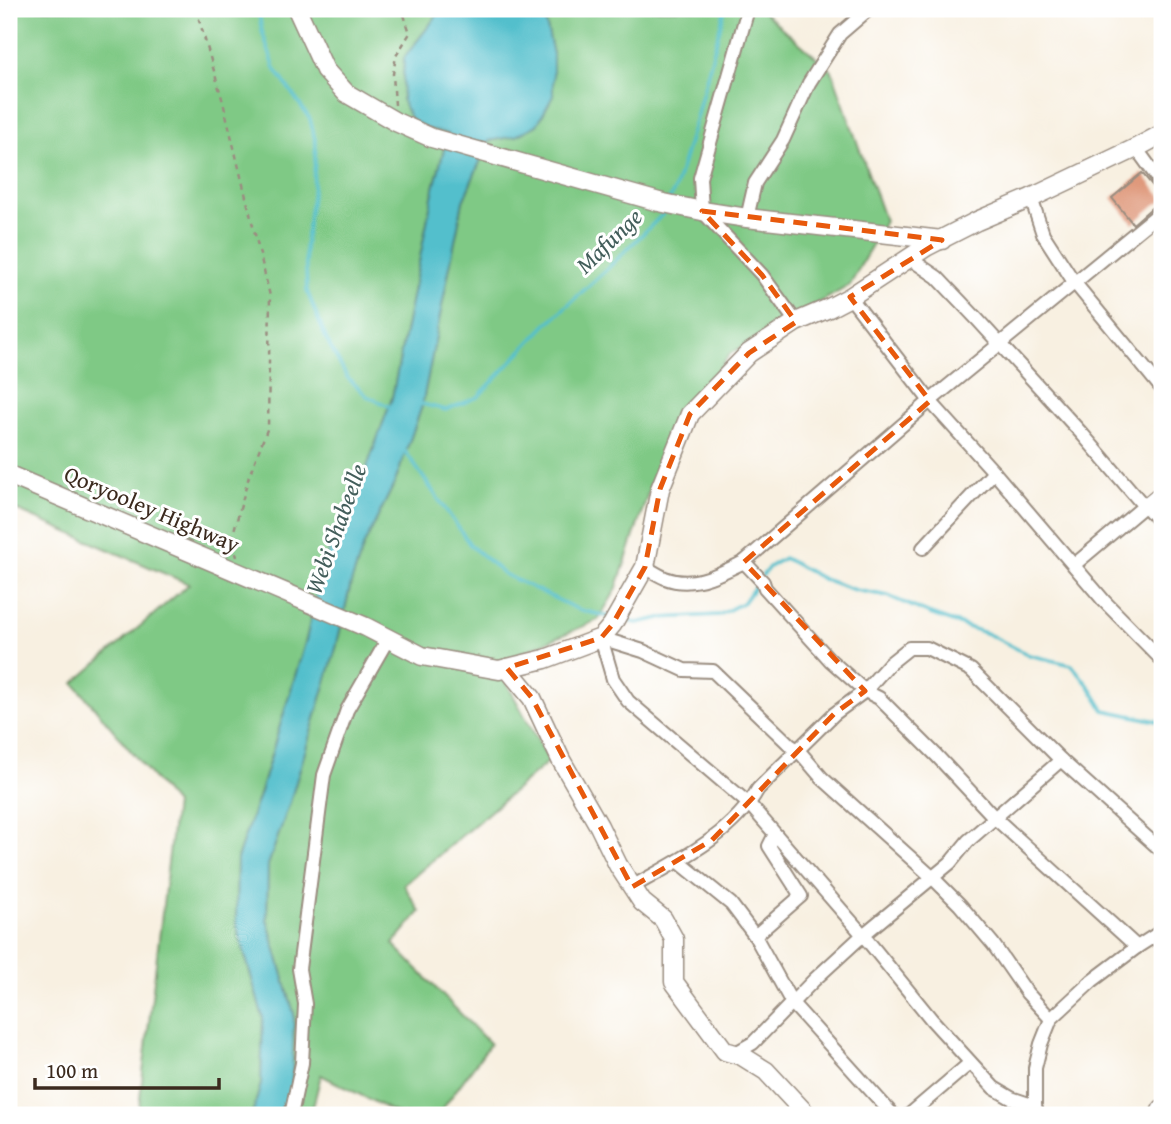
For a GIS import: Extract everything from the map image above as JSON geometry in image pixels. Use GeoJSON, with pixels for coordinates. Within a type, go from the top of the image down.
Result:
{"type":"FeatureCollection","features":[{"type":"Feature","properties":{"kind":"street"},"geometry":{"type":"LineString","coordinates":[[297,9],[326,71],[346,93],[396,122],[432,138],[684,208],[747,218],[942,240]]}},
{"type":"Feature","properties":{"kind":"street"},"geometry":{"type":"LineString","coordinates":[[748,9],[700,178],[702,211],[762,275],[796,323]]}},
{"type":"Feature","properties":{"kind":"street"},"geometry":{"type":"LineString","coordinates":[[747,218],[755,183],[783,140],[809,83],[840,34],[869,9]]}},
{"type":"Feature","properties":{"kind":"street"},"geometry":{"type":"LineString","coordinates":[[291,1115],[302,1063],[305,1004],[299,969],[324,775],[347,710],[390,637],[422,656],[499,670],[545,659],[606,631],[645,567],[660,489],[690,414],[749,353],[796,323],[850,297],[926,247],[1162,134]]}},
{"type":"Feature","properties":{"kind":"street"},"geometry":{"type":"LineString","coordinates":[[1136,148],[1162,184]]}},
{"type":"Feature","properties":{"kind":"street"},"geometry":{"type":"LineString","coordinates":[[1031,198],[1043,234],[1074,282],[1162,389]]}},
{"type":"Feature","properties":{"kind":"street"},"geometry":{"type":"LineString","coordinates":[[645,567],[667,579],[694,582],[744,562],[930,401],[1162,211]]}},
{"type":"Feature","properties":{"kind":"street"},"geometry":{"type":"LineString","coordinates":[[909,258],[937,277],[1000,343],[1162,525]]}},
{"type":"Feature","properties":{"kind":"street"},"geometry":{"type":"LineString","coordinates":[[850,297],[930,401],[1104,601],[1162,660]]}},
{"type":"Feature","properties":{"kind":"street"},"geometry":{"type":"LineString","coordinates":[[923,548],[994,472]]}},
{"type":"Feature","properties":{"kind":"street","name":"Qoryooley Highway"},"geometry":{"type":"LineString","coordinates":[[9,475],[390,637]]}},
{"type":"Feature","properties":{"kind":"street"},"geometry":{"type":"LineString","coordinates":[[1073,565],[1162,491]]}},
{"type":"Feature","properties":{"kind":"street"},"geometry":{"type":"LineString","coordinates":[[744,562],[830,660],[865,691],[879,698],[994,817],[1137,947]]}},
{"type":"Feature","properties":{"kind":"street"},"geometry":{"type":"LineString","coordinates":[[606,631],[684,670],[713,671],[798,750],[822,778],[960,905],[985,934],[1027,993],[1051,1019]]}},
{"type":"Feature","properties":{"kind":"street"},"geometry":{"type":"LineString","coordinates":[[606,631],[613,679],[628,701],[750,805],[970,1063],[994,1088],[1011,1098],[1036,1111],[1035,1068],[1051,1019],[1091,981],[1162,931]]}},
{"type":"Feature","properties":{"kind":"street"},"geometry":{"type":"LineString","coordinates":[[632,887],[712,840],[750,805],[758,789],[798,750],[909,648],[927,648],[971,670],[1061,760],[1162,851]]}},
{"type":"Feature","properties":{"kind":"street"},"geometry":{"type":"LineString","coordinates":[[507,668],[532,698],[561,760],[618,865],[642,902],[663,919],[674,939],[674,982],[725,1051],[742,1056],[766,1071],[807,1115]]}},
{"type":"Feature","properties":{"kind":"street"},"geometry":{"type":"LineString","coordinates":[[734,1054],[753,1043],[814,980],[863,935],[950,863],[968,841],[1061,760]]}},
{"type":"Feature","properties":{"kind":"street"},"geometry":{"type":"LineString","coordinates":[[755,936],[801,896],[769,846],[775,834]]}},
{"type":"Feature","properties":{"kind":"street"},"geometry":{"type":"LineString","coordinates":[[678,861],[731,904],[755,936],[792,1003],[892,1115]]}},
{"type":"Feature","properties":{"kind":"street"},"geometry":{"type":"LineString","coordinates":[[909,1115],[970,1063]]}},
{"type":"Feature","properties":{"kind":"street"},"geometry":{"type":"LineString","coordinates":[[1159,1115],[1162,1109]]}},
{"type":"Feature","properties":{"kind":"path"},"geometry":{"type":"LineString","coordinates":[[196,9],[223,102],[270,296],[268,427],[249,476],[232,538],[241,573]]}},
{"type":"Feature","properties":{"kind":"path"},"geometry":{"type":"LineString","coordinates":[[396,122],[393,74],[396,56],[411,33],[402,9]]}},
{"type":"Feature","properties":{"kind":"highlighted area"},"geometry":{"type":"Polygon","coordinates":[[[702,211],[942,240],[850,297],[930,401],[744,562],[865,691],[834,714],[712,840],[632,887],[532,698],[507,668],[601,638],[612,625],[645,567],[660,489],[690,414],[749,353],[796,322],[762,275],[702,211]]]}},
{"type":"Feature","properties":{"kind":"green space"},"geometry":{"type":"Polygon","coordinates":[[[9,9],[442,9],[404,58],[448,134],[433,192],[392,398],[366,470],[335,533],[321,574],[306,640],[237,859],[236,923],[263,1018],[261,1084],[252,1115],[138,1115],[175,804],[74,683],[189,584],[9,507],[9,9]]]}},
{"type":"Feature","properties":{"kind":"green space"},"geometry":{"type":"Polygon","coordinates":[[[543,9],[760,9],[832,71],[885,221],[850,285],[730,354],[665,442],[616,590],[598,620],[507,659],[505,680],[549,761],[404,885],[420,912],[393,944],[490,1044],[438,1115],[400,1115],[321,1075],[311,1115],[284,1115],[292,1089],[294,1014],[267,919],[268,865],[290,802],[336,648],[351,583],[364,545],[395,482],[422,406],[463,201],[489,141],[516,136],[553,54],[543,9]]]}},
{"type":"Feature","properties":{"kind":"water"},"geometry":{"type":"Polygon","coordinates":[[[442,9],[543,9],[553,54],[553,96],[537,125],[516,136],[489,141],[463,201],[422,406],[395,482],[364,545],[351,583],[336,648],[290,802],[268,865],[267,919],[294,1014],[292,1089],[284,1115],[252,1115],[261,1084],[263,1018],[236,923],[237,859],[306,640],[321,574],[335,533],[366,470],[392,398],[433,192],[448,134],[428,129],[411,120],[402,100],[404,58],[442,9]]]}},
{"type":"Feature","properties":{"kind":"building"},"geometry":{"type":"Polygon","coordinates":[[[1142,173],[1162,197],[1162,202],[1133,224],[1112,198],[1142,173]]]}},
{"type":"Feature","properties":{"kind":"waterway"},"geometry":{"type":"LineString","coordinates":[[258,9],[262,31],[275,69],[310,119],[316,144],[305,248],[307,291],[327,341],[347,377],[367,396],[393,408]]}},
{"type":"Feature","properties":{"kind":"waterway","name":"Mafunge"},"geometry":{"type":"LineString","coordinates":[[669,200],[675,189],[695,121],[725,9]]}},
{"type":"Feature","properties":{"kind":"waterway","name":"Mafunge"},"geometry":{"type":"LineString","coordinates":[[418,403],[446,410],[478,397],[546,325],[606,270],[664,210]]}},
{"type":"Feature","properties":{"kind":"waterway"},"geometry":{"type":"LineString","coordinates":[[405,451],[471,546],[504,574],[579,610],[612,617]]}},
{"type":"Feature","properties":{"kind":"waterway"},"geometry":{"type":"LineString","coordinates":[[762,576],[769,567],[784,558],[823,579],[855,590],[888,596],[988,634],[1029,655],[1072,665],[1104,710],[1162,722]]}},
{"type":"Feature","properties":{"kind":"waterway"},"geometry":{"type":"LineString","coordinates":[[623,620],[637,623],[661,618],[719,615],[744,602],[758,582]]}},
{"type":"Feature","properties":{"kind":"water label","name":"Webi Shabeelle"},"geometry":{"type":"Point","coordinates":[336,529]}}]}
